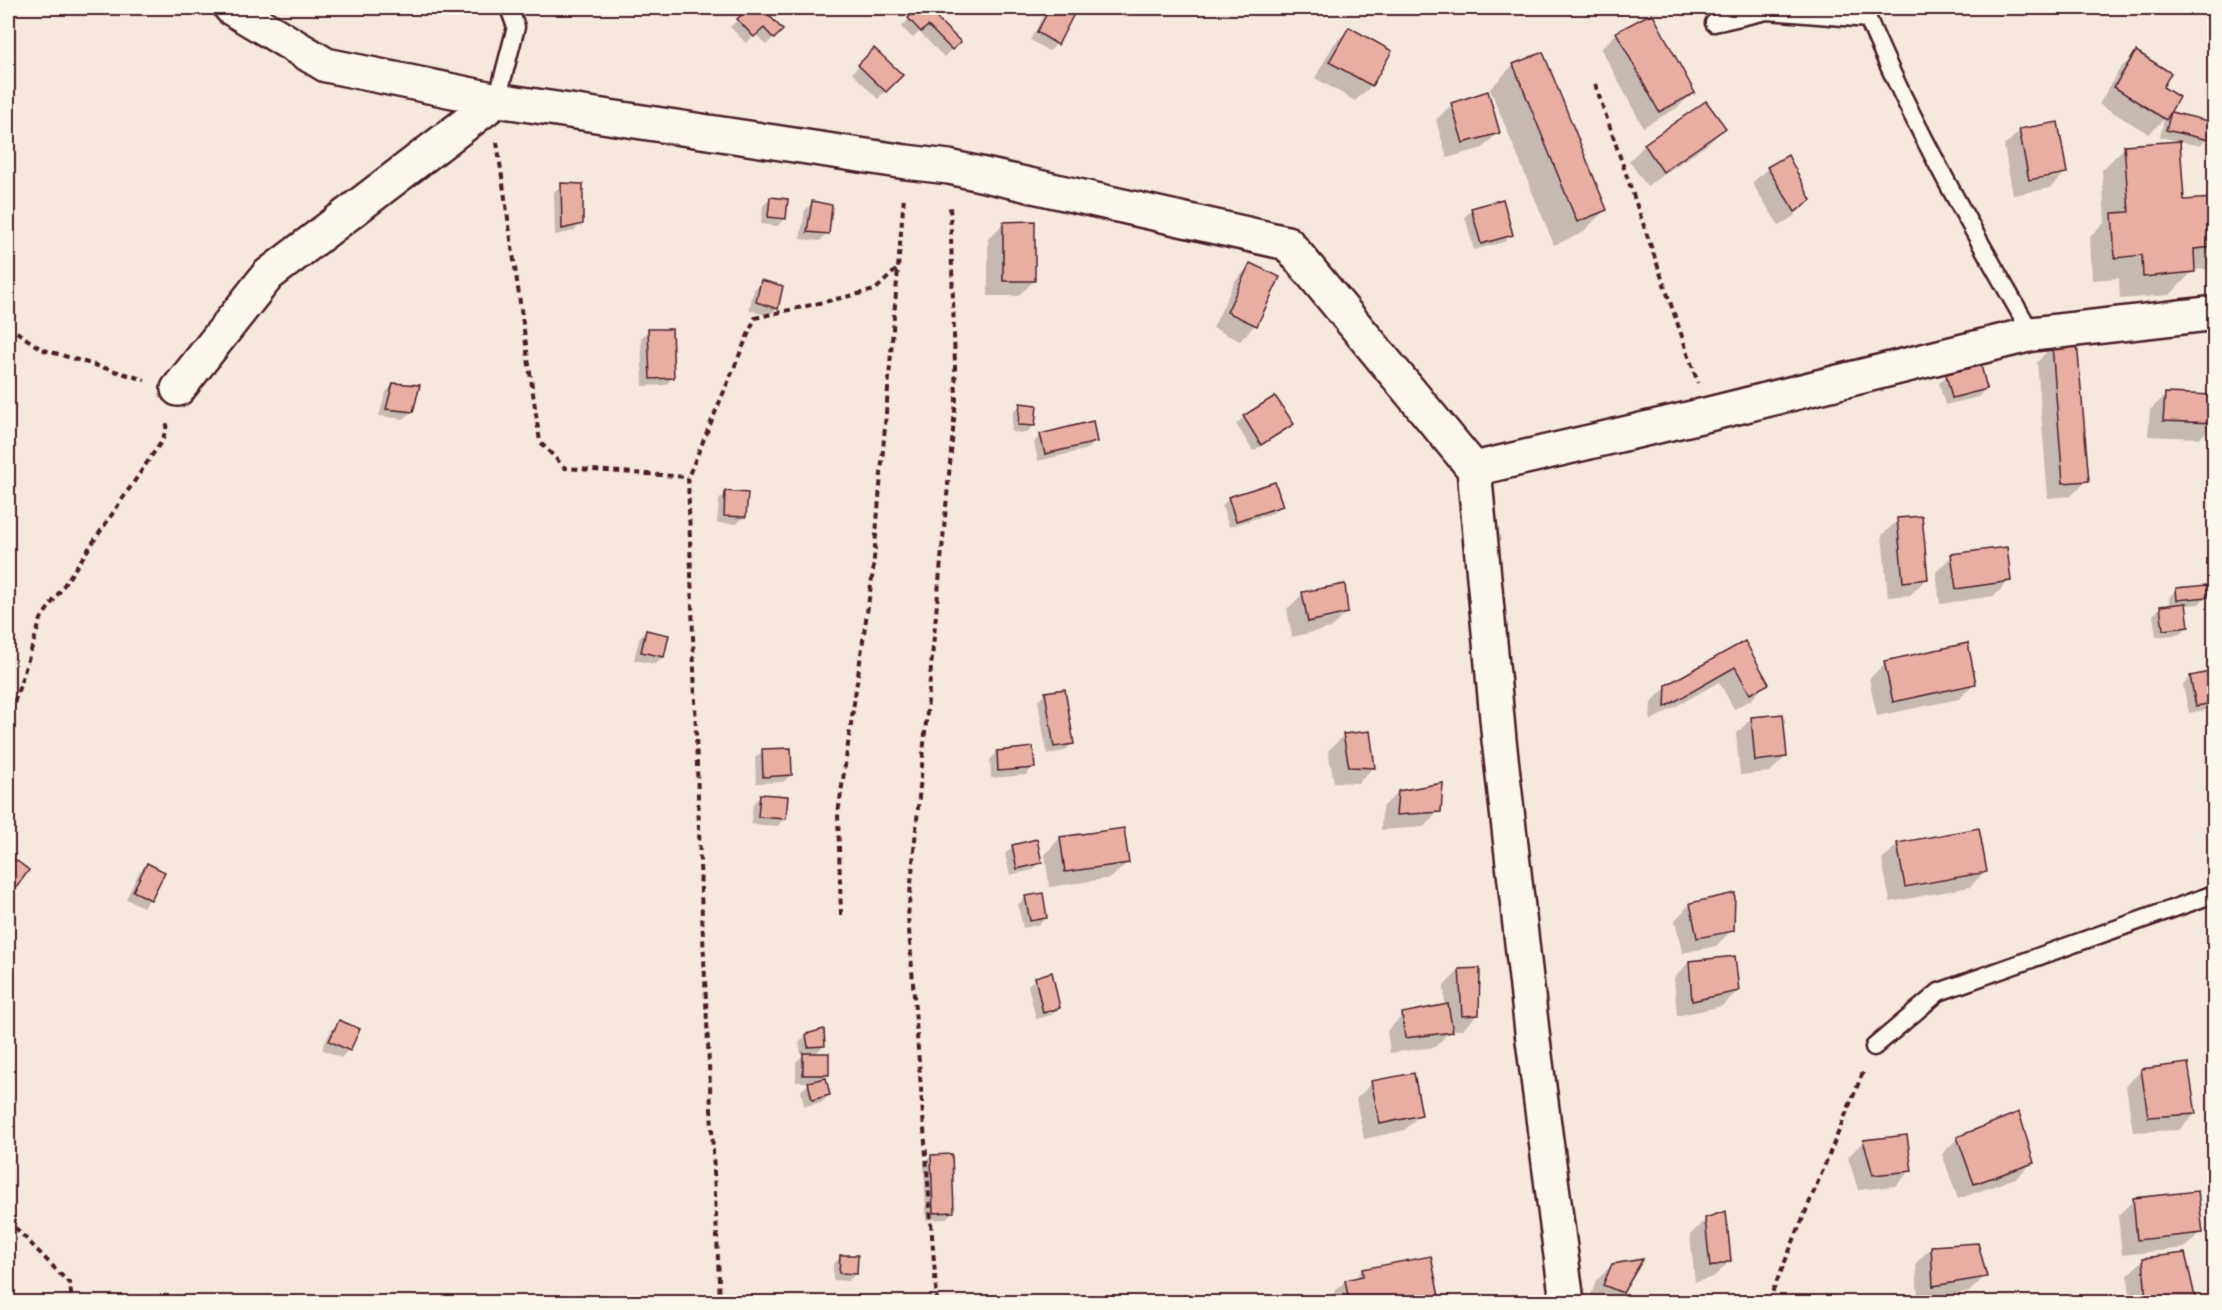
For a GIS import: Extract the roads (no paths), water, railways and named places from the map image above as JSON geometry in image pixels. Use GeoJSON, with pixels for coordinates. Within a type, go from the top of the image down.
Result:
{"type":"FeatureCollection","features":[{"type":"Feature","properties":{"kind":"street"},"geometry":{"type":"LineString","coordinates":[[231,8],[326,64],[497,100],[906,162],[949,166],[1287,243],[1474,469],[1499,740],[1533,1040],[1567,1302]]}},
{"type":"Feature","properties":{"kind":"street"},"geometry":{"type":"LineString","coordinates":[[178,389],[268,275],[497,100]]}},
{"type":"Feature","properties":{"kind":"street"},"geometry":{"type":"LineString","coordinates":[[1474,469],[1709,414],[2032,334],[2214,315]]}},
{"type":"Feature","properties":{"kind":"lane"},"geometry":{"type":"LineString","coordinates":[[497,100],[516,27],[509,8]]}},
{"type":"Feature","properties":{"kind":"lane"},"geometry":{"type":"LineString","coordinates":[[1714,23],[1767,11],[1868,19],[1893,78],[1940,171],[2032,334]]}},
{"type":"Feature","properties":{"kind":"lane"},"geometry":{"type":"LineString","coordinates":[[1874,1047],[1939,992],[2214,894]]}}]}
